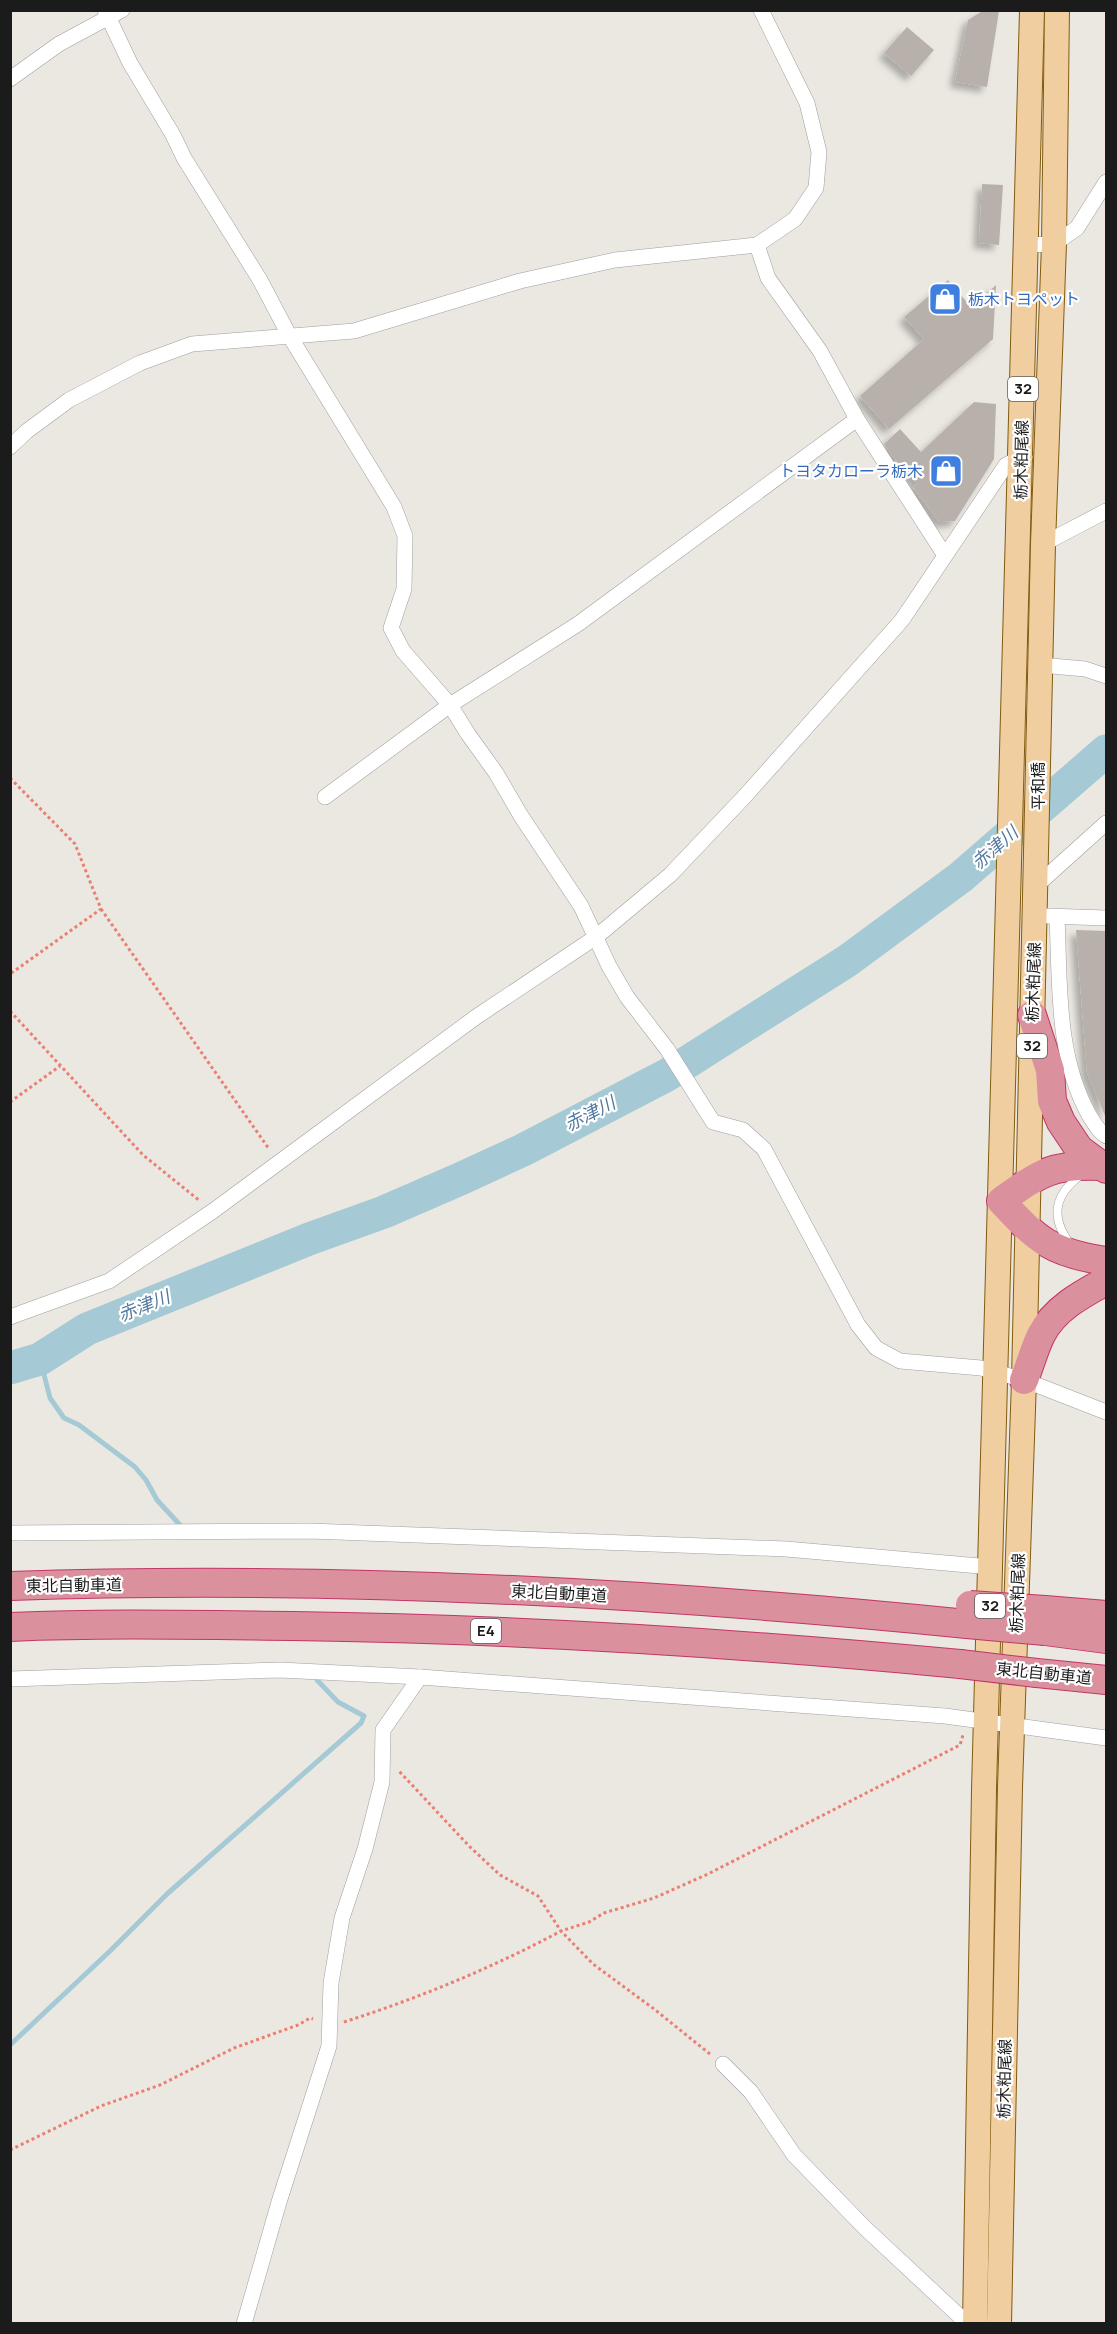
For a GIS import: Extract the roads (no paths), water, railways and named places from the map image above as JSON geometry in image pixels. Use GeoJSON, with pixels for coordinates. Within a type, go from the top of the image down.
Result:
{"type":"FeatureCollection","features":[{"type":"Feature","properties":{"kind":"highway"},"geometry":{"type":"LineString","coordinates":[[1032,1015],[1050,1070],[1052,1101],[1061,1122],[1078,1149],[1104,1168]]}},
{"type":"Feature","properties":{"kind":"highway"},"geometry":{"type":"LineString","coordinates":[[1024,1380],[1041,1334],[1102,1267],[1050,1246],[1026,1228],[1001,1201],[1045,1171],[1074,1165],[1104,1168]]}},
{"type":"Feature","properties":{"kind":"highway","name":"東北自動車道"},"geometry":{"type":"LineString","coordinates":[[10,1586],[206,1584],[423,1587],[642,1597],[845,1612],[967,1615],[1045,1621],[1107,1639]]}},
{"type":"Feature","properties":{"kind":"highway"},"geometry":{"type":"LineString","coordinates":[[1045,1621],[1107,1615]]}},
{"type":"Feature","properties":{"kind":"highway","name":"東北自動車道"},"geometry":{"type":"LineString","coordinates":[[10,1627],[200,1625],[418,1628],[638,1638],[834,1652],[1107,1680]]}},
{"type":"Feature","properties":{"kind":"main road","name":"栃木粕尾線"},"geometry":{"type":"LineString","coordinates":[[1013,766],[1032,10]]}},
{"type":"Feature","properties":{"kind":"main road","name":"栃木粕尾線"},"geometry":{"type":"LineString","coordinates":[[1038,745],[1054,244],[1057,10]]}},
{"type":"Feature","properties":{"kind":"main road","name":"平和橋"},"geometry":{"type":"LineString","coordinates":[[1036,875],[1038,745]]}},
{"type":"Feature","properties":{"kind":"main road","name":"平和橋"},"geometry":{"type":"LineString","coordinates":[[1008,888],[1013,766]]}},
{"type":"Feature","properties":{"kind":"main road","name":"栃木粕尾線"},"geometry":{"type":"LineString","coordinates":[[999,2324],[1012,1725],[1024,1380],[1032,1015],[1046,916],[1036,875]]}},
{"type":"Feature","properties":{"kind":"main road","name":"栃木粕尾線"},"geometry":{"type":"LineString","coordinates":[[975,2324],[977,1721],[992,1568],[1008,888]]}},
{"type":"Feature","properties":{"kind":"street"},"geometry":{"type":"LineString","coordinates":[[10,447],[27,431],[69,400],[140,363],[192,344],[354,331],[520,281],[615,260],[757,245],[795,219],[816,188],[819,152],[807,102],[761,10]]}},
{"type":"Feature","properties":{"kind":"street"},"geometry":{"type":"LineString","coordinates":[[10,79],[59,44],[112,13],[130,63],[215,211],[260,280],[289,335],[394,507],[405,536],[404,589],[391,628],[403,651],[450,705],[468,735],[496,773],[521,816],[581,906],[627,998],[668,1049],[713,1122],[743,1130],[764,1149],[833,1281],[858,1325],[876,1348],[900,1361],[981,1368],[996,1372],[1024,1380],[1107,1412]]}},
{"type":"Feature","properties":{"kind":"street"},"geometry":{"type":"LineString","coordinates":[[1026,246],[1054,244],[1077,228],[1107,182]]}},
{"type":"Feature","properties":{"kind":"street"},"geometry":{"type":"LineString","coordinates":[[757,245],[768,278],[820,351],[857,419],[944,554]]}},
{"type":"Feature","properties":{"kind":"street"},"geometry":{"type":"LineString","coordinates":[[325,796],[450,705],[578,624],[857,419]]}},
{"type":"Feature","properties":{"kind":"street"},"geometry":{"type":"LineString","coordinates":[[10,1317],[109,1281],[213,1211],[476,1017],[596,938],[670,875],[902,620],[944,554],[1006,465],[1021,457],[1046,457]]}},
{"type":"Feature","properties":{"kind":"street"},"geometry":{"type":"LineString","coordinates":[[1043,544],[1107,511]]}},
{"type":"Feature","properties":{"kind":"street"},"geometry":{"type":"LineString","coordinates":[[1041,665],[1084,669],[1107,676]]}},
{"type":"Feature","properties":{"kind":"street"},"geometry":{"type":"LineString","coordinates":[[1036,875],[1107,823]]}},
{"type":"Feature","properties":{"kind":"street"},"geometry":{"type":"LineString","coordinates":[[1007,914],[1107,918]]}},
{"type":"Feature","properties":{"kind":"street"},"geometry":{"type":"LineString","coordinates":[[1046,916],[1062,1026],[1077,1093],[1098,1131],[1107,1136]]}},
{"type":"Feature","properties":{"kind":"street"},"geometry":{"type":"LineString","coordinates":[[10,1533],[310,1531],[786,1549],[992,1568]]}},
{"type":"Feature","properties":{"kind":"street"},"geometry":{"type":"LineString","coordinates":[[10,1679],[280,1670],[420,1677],[945,1716],[1107,1738]]}},
{"type":"Feature","properties":{"kind":"street"},"geometry":{"type":"LineString","coordinates":[[244,2324],[279,2202],[330,2046],[331,1983],[342,1918],[365,1849],[382,1782],[383,1730],[420,1677]]}},
{"type":"Feature","properties":{"kind":"street"},"geometry":{"type":"LineString","coordinates":[[723,2064],[751,2092],[794,2155],[865,2228],[968,2324]]}},
{"type":"Feature","properties":{"kind":"lane"},"geometry":{"type":"LineString","coordinates":[[1102,1267],[1069,1243],[1059,1226],[1056,1211],[1071,1182],[1083,1174],[1104,1168]]}},
{"type":"Feature","properties":{"kind":"waterway","name":"赤津川"},"geometry":{"type":"LineString","coordinates":[[10,1368],[40,1359],[87,1329],[309,1239],[384,1212],[460,1179],[523,1150],[667,1075],[847,961],[961,877],[1106,751]]}},
{"type":"Feature","properties":{"kind":"waterway"},"geometry":{"type":"LineString","coordinates":[[40,1359],[50,1398],[64,1418],[79,1425],[135,1467],[146,1480],[157,1500],[180,1525]]}},
{"type":"Feature","properties":{"kind":"waterway"},"geometry":{"type":"LineString","coordinates":[[10,2045],[167,1894],[361,1723],[364,1716],[338,1702],[317,1680]]}},
{"type":"Feature","properties":{"kind":"place","name":"栃木トヨペット"},"geometry":{"type":"Point","coordinates":[945,299]}},
{"type":"Feature","properties":{"kind":"place","name":"トヨタカローラ栃木"},"geometry":{"type":"Point","coordinates":[946,471]}}]}
